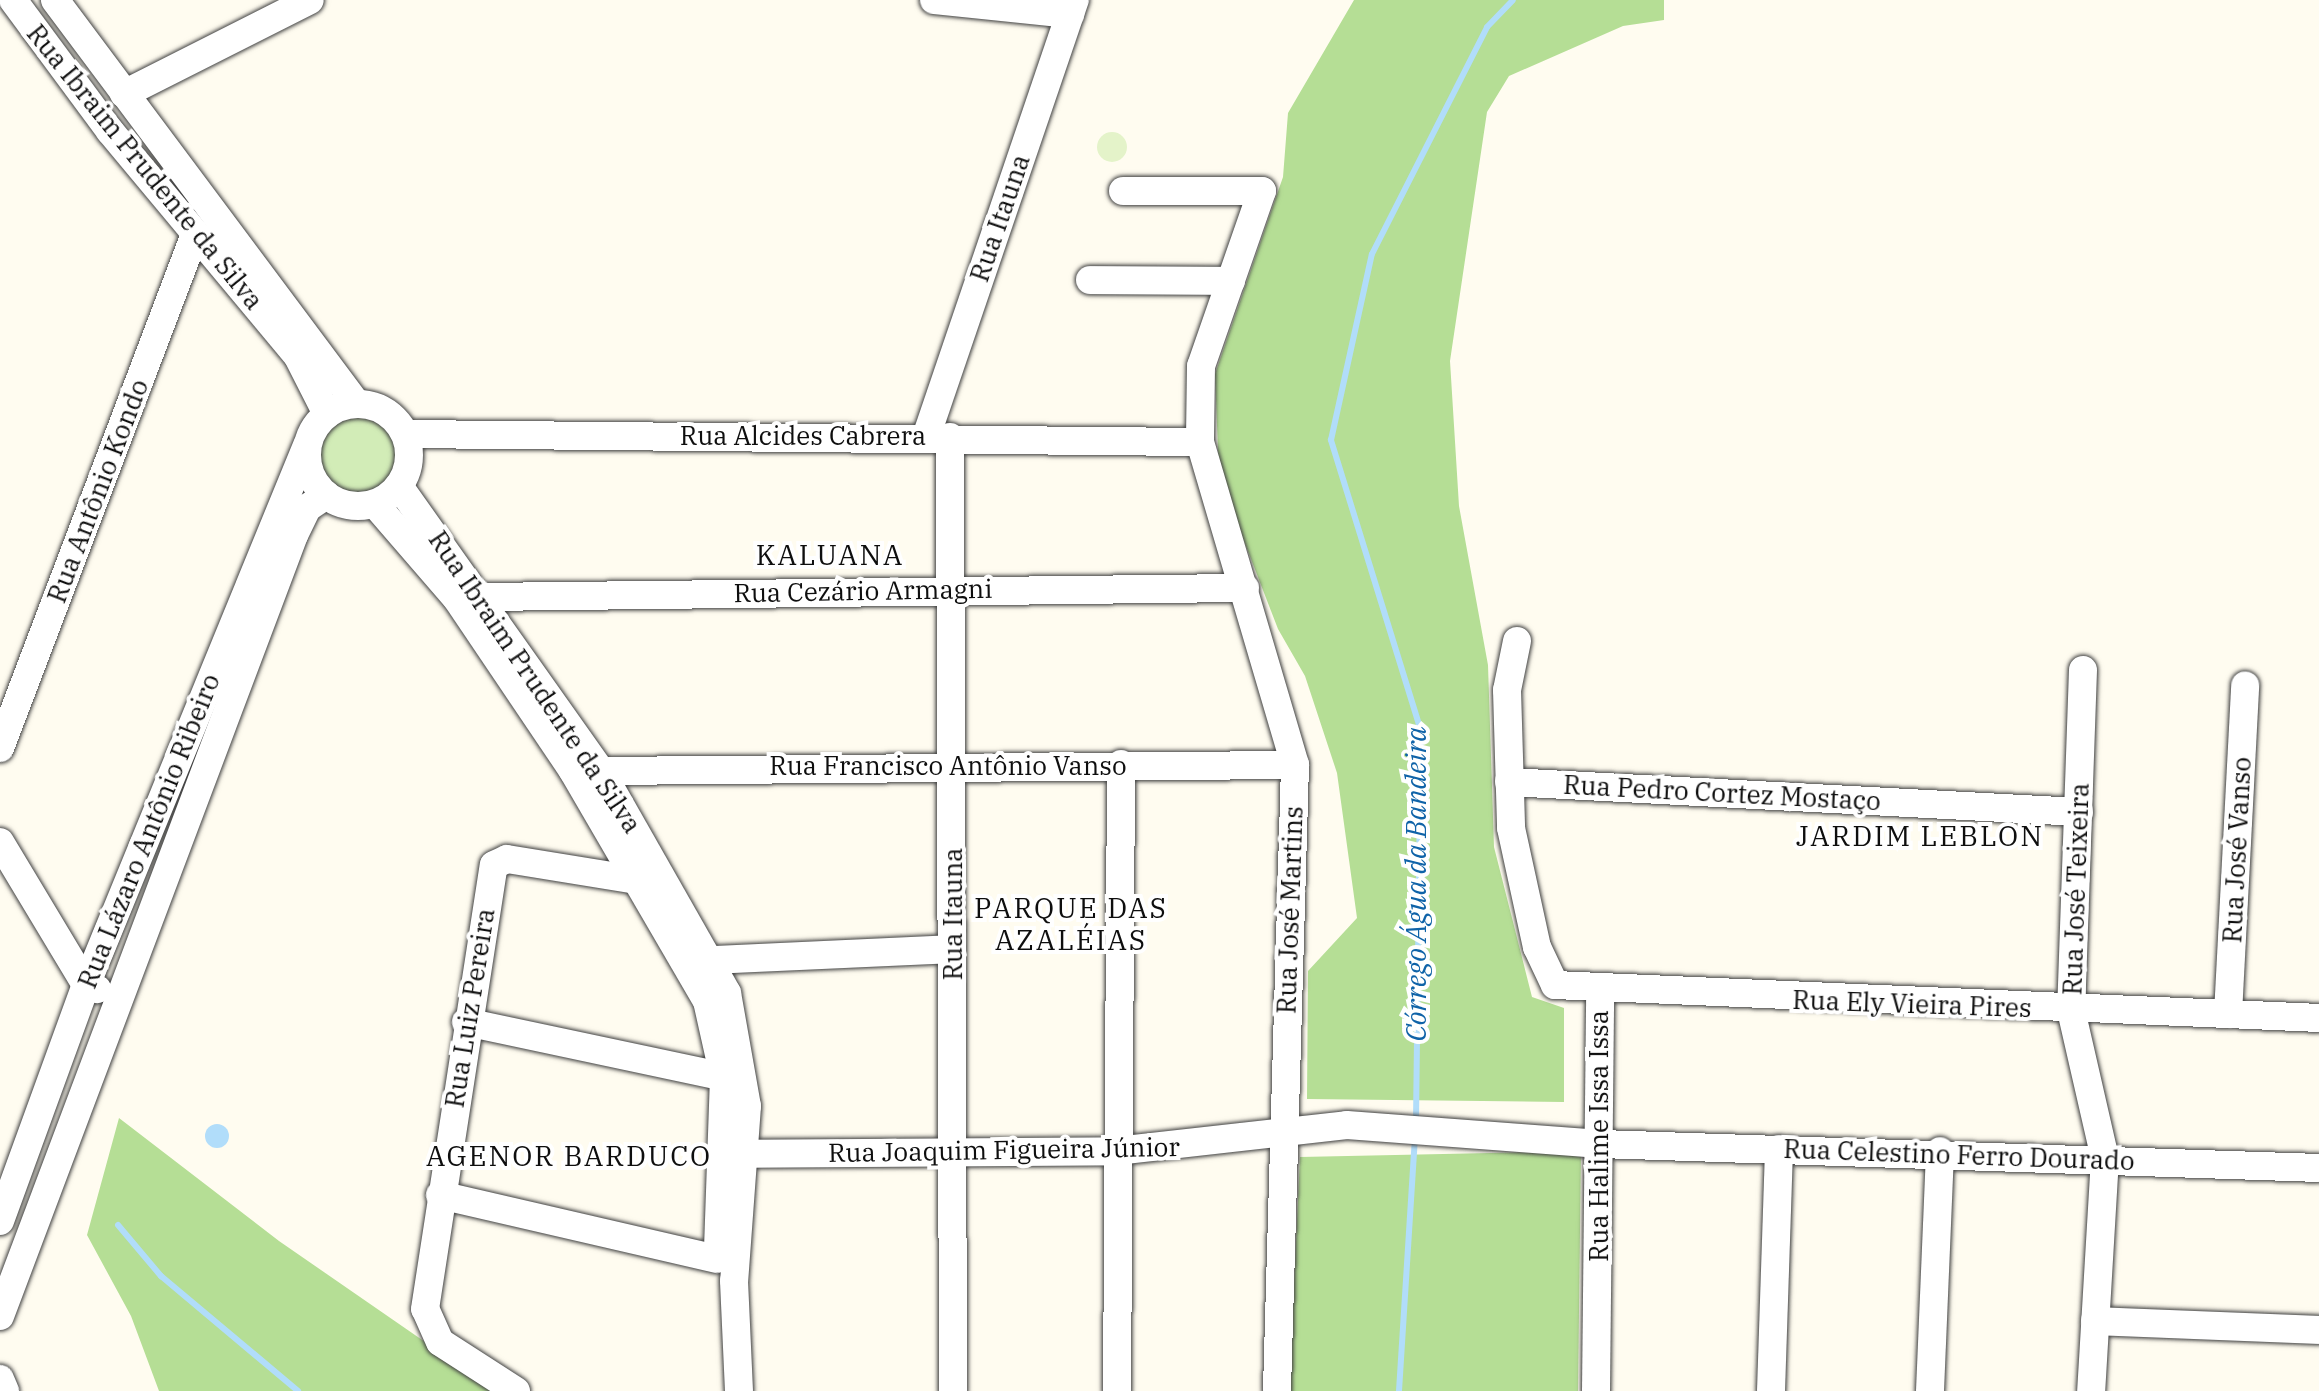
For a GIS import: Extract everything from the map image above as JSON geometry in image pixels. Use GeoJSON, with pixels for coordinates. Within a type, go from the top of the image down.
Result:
{"type":"FeatureCollection","features":[{"type":"Feature","properties":{"kind":"street","name":"Rua Ibraim Prudente da Silva"},"geometry":{"type":"LineString","coordinates":[[13,0],[195,234],[298,357],[327,414]]}},
{"type":"Feature","properties":{"kind":"street","name":"Rua Ibraim Prudente da Silva"},"geometry":{"type":"LineString","coordinates":[[55,0],[356,403]]}},
{"type":"Feature","properties":{"kind":"street"},"geometry":{"type":"LineString","coordinates":[[124,94],[310,0]]}},
{"type":"Feature","properties":{"kind":"street"},"geometry":{"type":"LineString","coordinates":[[934,0],[1072,7]]}},
{"type":"Feature","properties":{"kind":"street","name":"Rua Itauna"},"geometry":{"type":"LineString","coordinates":[[953,1391],[954,763],[948,589],[938,437],[1072,7]]}},
{"type":"Feature","properties":{"kind":"street","name":"Rua José Martins"},"geometry":{"type":"LineString","coordinates":[[1123,191],[1262,191],[1201,366],[1200,442],[1295,765],[1277,1391]]}},
{"type":"Feature","properties":{"kind":"street","name":"Rua Antônio Kondo"},"geometry":{"type":"LineString","coordinates":[[0,748],[195,234]]}},
{"type":"Feature","properties":{"kind":"street"},"geometry":{"type":"LineString","coordinates":[[1090,280],[1231,281]]}},
{"type":"Feature","properties":{"kind":"street"},"geometry":{"type":"LineString","coordinates":[[356,403],[383,409],[405,434],[409,463],[399,486],[375,504],[341,503],[326,495],[308,469],[307,445],[327,414],[356,403]]}},
{"type":"Feature","properties":{"kind":"street","name":"Rua Alcides Cabrera"},"geometry":{"type":"LineString","coordinates":[[405,434],[1200,442]]}},
{"type":"Feature","properties":{"kind":"street","name":"Rua Lázaro Antônio Ribeiro"},"geometry":{"type":"LineString","coordinates":[[0,1221],[86,985],[307,445]]}},
{"type":"Feature","properties":{"kind":"street","name":"Rua Ibraim Prudente da Silva"},"geometry":{"type":"LineString","coordinates":[[399,486],[482,597],[601,771],[707,1001],[724,1077],[735,1155],[717,1259],[719,1391]]}},
{"type":"Feature","properties":{"kind":"street"},"geometry":{"type":"LineString","coordinates":[[0,1316],[115,995],[294,535],[307,508],[326,495]]}},
{"type":"Feature","properties":{"kind":"street","name":"Rua Ibraim Prudente da Silva"},"geometry":{"type":"LineString","coordinates":[[375,504],[457,599],[655,883],[713,960],[740,1045],[734,1281],[739,1391]]}},
{"type":"Feature","properties":{"kind":"street","name":"Rua Cezário Armagni"},"geometry":{"type":"LineString","coordinates":[[482,597],[948,589],[1245,588]]}},
{"type":"Feature","properties":{"kind":"street","name":"Rua Halime Issa Issa"},"geometry":{"type":"LineString","coordinates":[[1517,641],[1507,690],[1509,782],[1516,855],[1541,963],[1555,985],[1600,991],[1596,1391]]}},
{"type":"Feature","properties":{"kind":"street","name":"Rua José Teixeira"},"geometry":{"type":"LineString","coordinates":[[2083,670],[2071,1010],[2105,1158],[2091,1391]]}},
{"type":"Feature","properties":{"kind":"street","name":"Rua José Vanso"},"geometry":{"type":"LineString","coordinates":[[2228,1014],[2245,685]]}},
{"type":"Feature","properties":{"kind":"street","name":"Rua Francisco Antônio Vanso"},"geometry":{"type":"LineString","coordinates":[[601,771],[954,763],[1295,765]]}},
{"type":"Feature","properties":{"kind":"street"},"geometry":{"type":"LineString","coordinates":[[1117,1391],[1116,1151],[1121,764]]}},
{"type":"Feature","properties":{"kind":"street","name":"Rua Pedro Cortez Mostaço"},"geometry":{"type":"LineString","coordinates":[[1509,782],[2079,812]]}},
{"type":"Feature","properties":{"kind":"street"},"geometry":{"type":"LineString","coordinates":[[0,842],[86,985],[115,995]]}},
{"type":"Feature","properties":{"kind":"street","name":"Rua Luiz Pereira"},"geometry":{"type":"LineString","coordinates":[[516,1391],[440,1342],[425,1309],[466,1022],[497,861],[655,883]]}},
{"type":"Feature","properties":{"kind":"street"},"geometry":{"type":"LineString","coordinates":[[713,960],[952,949]]}},
{"type":"Feature","properties":{"kind":"street","name":"Rua Ely Vieira Pires"},"geometry":{"type":"LineString","coordinates":[[1600,991],[2319,1018]]}},
{"type":"Feature","properties":{"kind":"street"},"geometry":{"type":"LineString","coordinates":[[466,1022],[724,1077]]}},
{"type":"Feature","properties":{"kind":"street"},"geometry":{"type":"LineString","coordinates":[[1284,1101],[1347,1125]]}},
{"type":"Feature","properties":{"kind":"street","name":"Rua Joaquim Figueira Júnior"},"geometry":{"type":"LineString","coordinates":[[735,1155],[955,1147],[1116,1151],[1283,1135],[1347,1125]]}},
{"type":"Feature","properties":{"kind":"street","name":"Rua Celestino Ferro Dourado"},"geometry":{"type":"LineString","coordinates":[[1347,1125],[1433,1129],[1600,1144],[1940,1151],[2319,1168]]}},
{"type":"Feature","properties":{"kind":"street"},"geometry":{"type":"LineString","coordinates":[[1771,1391],[1779,1149]]}},
{"type":"Feature","properties":{"kind":"street"},"geometry":{"type":"LineString","coordinates":[[1930,1391],[1940,1151]]}},
{"type":"Feature","properties":{"kind":"street"},"geometry":{"type":"LineString","coordinates":[[440,1195],[717,1259]]}},
{"type":"Feature","properties":{"kind":"street"},"geometry":{"type":"LineString","coordinates":[[2095,1321],[2319,1330]]}},
{"type":"Feature","properties":{"kind":"street"},"geometry":{"type":"LineString","coordinates":[[0,1379],[5,1391]]}},
{"type":"Feature","properties":{"kind":"green space"},"geometry":{"type":"Polygon","coordinates":[[[1354,0],[1664,0],[1664,20],[1623,26],[1509,76],[1487,112],[1450,361],[1459,506],[1488,665],[1494,847],[1532,997],[1564,1008],[1564,1102],[1307,1099],[1308,971],[1357,918],[1337,773],[1305,676],[1278,629],[1219,476],[1215,374],[1283,177],[1288,113],[1354,0]]]}},
{"type":"Feature","properties":{"kind":"green space"},"geometry":{"type":"Polygon","coordinates":[[[1112,132],[1122,137],[1127,147],[1122,157],[1112,162],[1102,157],[1097,147],[1102,137],[1112,132]]]}},
{"type":"Feature","properties":{"kind":"green space"},"geometry":{"type":"Polygon","coordinates":[[[358,418],[373,421],[385,429],[393,441],[396,456],[393,471],[385,483],[373,491],[358,494],[343,491],[331,483],[323,471],[320,456],[323,441],[331,429],[343,421],[358,418]]]}},
{"type":"Feature","properties":{"kind":"green space"},"geometry":{"type":"Polygon","coordinates":[[[119,1118],[279,1241],[496,1391],[159,1391],[131,1316],[87,1235],[119,1118]]]}},
{"type":"Feature","properties":{"kind":"green space"},"geometry":{"type":"Polygon","coordinates":[[[1581,1151],[1578,1391],[1289,1391],[1300,1157],[1581,1151]]]}},
{"type":"Feature","properties":{"kind":"water"},"geometry":{"type":"Polygon","coordinates":[[[217,1124],[225,1128],[229,1136],[225,1144],[217,1148],[209,1144],[205,1136],[209,1128],[217,1124]]]}},
{"type":"Feature","properties":{"kind":"waterway","name":"Córrego Água da Bandeira"},"geometry":{"type":"LineString","coordinates":[[1416,1121],[1421,731],[1331,440],[1372,254],[1487,27],[1513,0]]}},
{"type":"Feature","properties":{"kind":"waterway","name":"Córrego Água da Bandeira"},"geometry":{"type":"LineString","coordinates":[[1399,1391],[1415,1136]]}},
{"type":"Feature","properties":{"kind":"waterway"},"geometry":{"type":"LineString","coordinates":[[118,1225],[161,1276],[298,1391]]}},
{"type":"Feature","properties":{"kind":"district","name":"KALUANA"},"geometry":{"type":"Point","coordinates":[830,555]}},
{"type":"Feature","properties":{"kind":"district","name":"JARDIM LEBLON"},"geometry":{"type":"Point","coordinates":[1920,836]}},
{"type":"Feature","properties":{"kind":"district","name":"PARQUE DAS AZALÉIAS"},"geometry":{"type":"Point","coordinates":[1071,924]}},
{"type":"Feature","properties":{"kind":"district","name":"AGENOR BARDUCO"},"geometry":{"type":"Point","coordinates":[569,1156]}}]}
